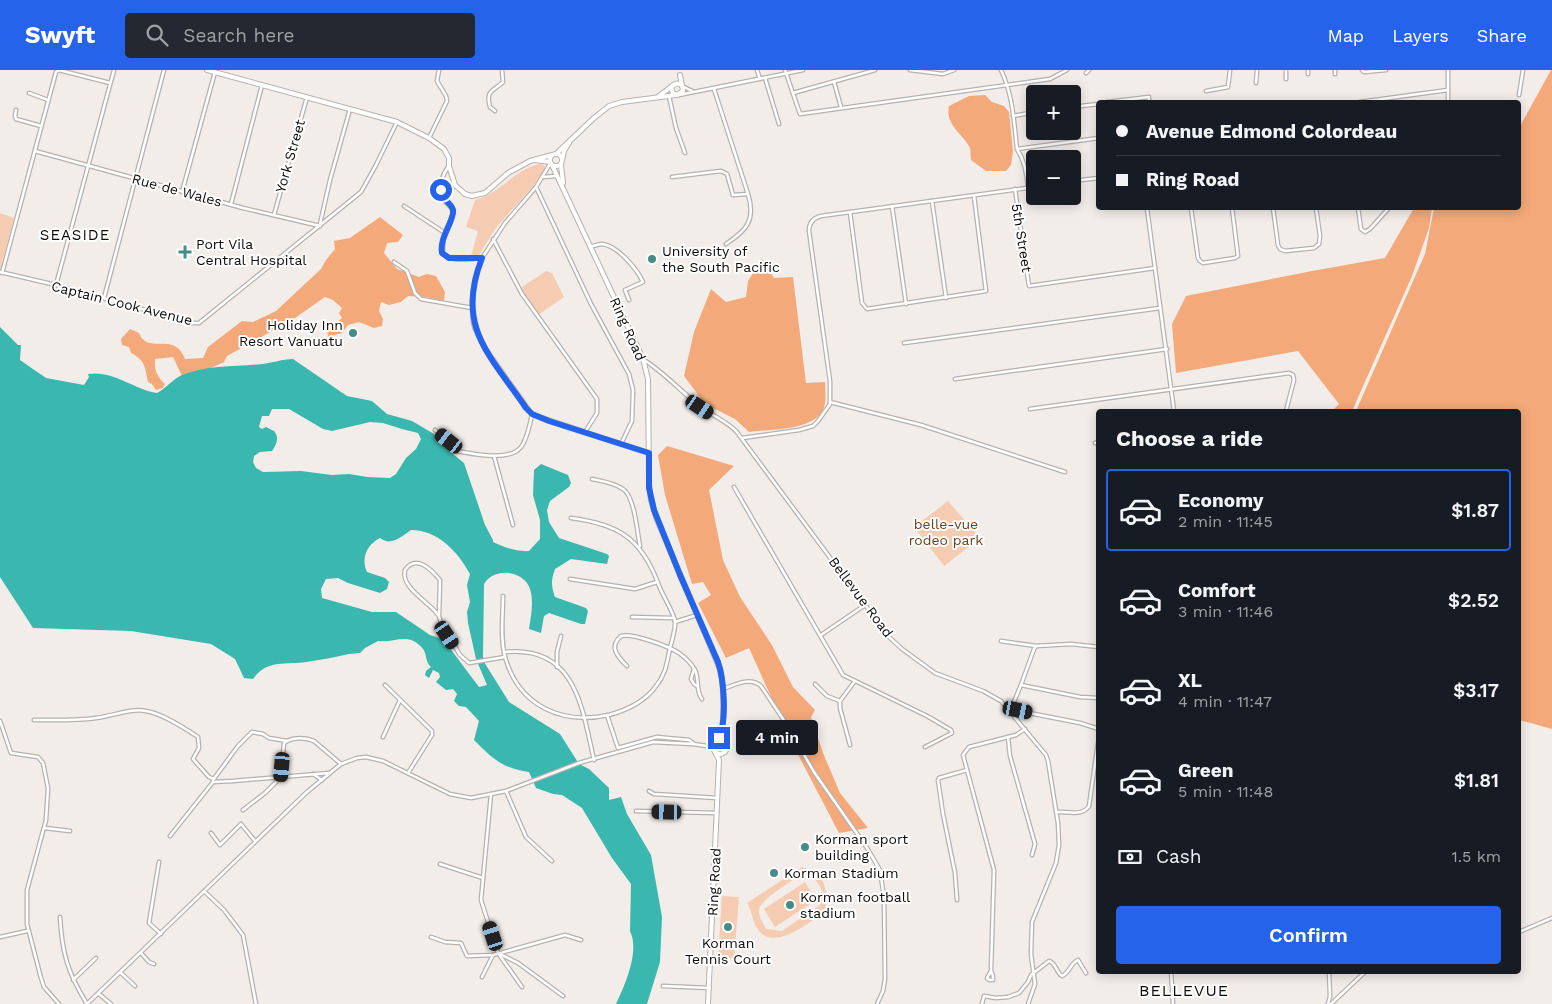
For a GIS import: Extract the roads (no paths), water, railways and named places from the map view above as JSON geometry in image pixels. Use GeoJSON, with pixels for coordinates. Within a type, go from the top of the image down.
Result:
{"type":"FeatureCollection","features":[{"type":"Feature","properties":{"kind":"main road"},"geometry":{"type":"LineString","coordinates":[[207,70],[397,122],[429,138],[446,152],[455,185],[459,190],[472,196],[485,193],[508,173],[530,160],[554,155],[561,156],[562,161]]}},
{"type":"Feature","properties":{"kind":"main road"},"geometry":{"type":"LineString","coordinates":[[551,164],[554,155],[609,106],[622,102],[677,95],[682,91],[681,72]]}},
{"type":"Feature","properties":{"kind":"main road"},"geometry":{"type":"LineString","coordinates":[[654,98],[662,95],[672,86],[681,72]]}},
{"type":"Feature","properties":{"kind":"main road"},"geometry":{"type":"LineString","coordinates":[[672,86],[678,84],[682,86]]}},
{"type":"Feature","properties":{"kind":"main road"},"geometry":{"type":"LineString","coordinates":[[672,86],[672,92],[677,95]]}},
{"type":"Feature","properties":{"kind":"main road"},"geometry":{"type":"LineString","coordinates":[[530,160],[557,166],[562,161],[564,151],[572,138]]}},
{"type":"Feature","properties":{"kind":"main road","name":"Ring Road"},"geometry":{"type":"LineString","coordinates":[[562,161],[561,174],[565,192]]}},
{"type":"Feature","properties":{"kind":"main road","name":"Ring Road"},"geometry":{"type":"LineString","coordinates":[[551,164],[643,359],[648,379],[649,483],[652,504],[720,669],[723,689],[721,732],[718,740]]}},
{"type":"Feature","properties":{"kind":"main road","name":"Ring Road"},"geometry":{"type":"LineString","coordinates":[[721,732],[724,741]]}},
{"type":"Feature","properties":{"kind":"main road"},"geometry":{"type":"LineString","coordinates":[[718,740],[724,741],[727,748],[723,753],[719,754],[714,751],[714,743],[718,740]]}},
{"type":"Feature","properties":{"kind":"main road","name":"Ring Road"},"geometry":{"type":"LineString","coordinates":[[714,751],[719,760]]}},
{"type":"Feature","properties":{"kind":"main road","name":"Ring Road"},"geometry":{"type":"LineString","coordinates":[[708,1004],[719,760],[723,753]]}},
{"type":"Feature","properties":{"kind":"street"},"geometry":{"type":"LineString","coordinates":[[1,273],[56,72],[59,70],[110,84]]}},
{"type":"Feature","properties":{"kind":"street"},"geometry":{"type":"LineString","coordinates":[[56,285],[114,70]]}},
{"type":"Feature","properties":{"kind":"street"},"geometry":{"type":"LineString","coordinates":[[104,299],[164,70]]}},
{"type":"Feature","properties":{"kind":"street"},"geometry":{"type":"LineString","coordinates":[[229,76],[230,70]]}},
{"type":"Feature","properties":{"kind":"street"},"geometry":{"type":"LineString","coordinates":[[429,138],[447,101],[437,81],[439,70]]}},
{"type":"Feature","properties":{"kind":"street"},"geometry":{"type":"LineString","coordinates":[[495,111],[490,107],[489,95],[492,89],[503,82],[502,70]]}},
{"type":"Feature","properties":{"kind":"street"},"geometry":{"type":"LineString","coordinates":[[757,70],[760,79]]}},
{"type":"Feature","properties":{"kind":"street"},"geometry":{"type":"LineString","coordinates":[[785,70],[800,114],[1050,78],[1067,70]]}},
{"type":"Feature","properties":{"kind":"street"},"geometry":{"type":"LineString","coordinates":[[677,95],[803,70]]}},
{"type":"Feature","properties":{"kind":"street"},"geometry":{"type":"LineString","coordinates":[[793,93],[874,70]]}},
{"type":"Feature","properties":{"kind":"street"},"geometry":{"type":"LineString","coordinates":[[910,70],[943,74],[954,70]]}},
{"type":"Feature","properties":{"kind":"street"},"geometry":{"type":"LineString","coordinates":[[1001,70],[1008,84],[1017,149],[1021,155],[1026,172]]}},
{"type":"Feature","properties":{"kind":"street"},"geometry":{"type":"LineString","coordinates":[[1086,73],[1089,70]]}},
{"type":"Feature","properties":{"kind":"street"},"geometry":{"type":"LineString","coordinates":[[1206,92],[1228,87],[1230,70]]}},
{"type":"Feature","properties":{"kind":"street"},"geometry":{"type":"LineString","coordinates":[[1256,83],[1257,70]]}},
{"type":"Feature","properties":{"kind":"street"},"geometry":{"type":"LineString","coordinates":[[1286,70],[1286,79]]}},
{"type":"Feature","properties":{"kind":"street"},"geometry":{"type":"LineString","coordinates":[[1362,70],[1364,72],[1386,70]]}},
{"type":"Feature","properties":{"kind":"street"},"geometry":{"type":"LineString","coordinates":[[1448,70],[1448,100]]}},
{"type":"Feature","properties":{"kind":"street"},"geometry":{"type":"LineString","coordinates":[[1519,95],[1523,70]]}},
{"type":"Feature","properties":{"kind":"street"},"geometry":{"type":"LineString","coordinates":[[182,192],[215,72]]}},
{"type":"Feature","properties":{"kind":"street"},"geometry":{"type":"LineString","coordinates":[[765,78],[779,124]]}},
{"type":"Feature","properties":{"kind":"street"},"geometry":{"type":"LineString","coordinates":[[834,82],[841,107]]}},
{"type":"Feature","properties":{"kind":"street"},"geometry":{"type":"LineString","coordinates":[[231,204],[262,84]]}},
{"type":"Feature","properties":{"kind":"street"},"geometry":{"type":"LineString","coordinates":[[682,86],[694,92]]}},
{"type":"Feature","properties":{"kind":"street"},"geometry":{"type":"LineString","coordinates":[[714,88],[748,194],[751,214],[746,228],[726,244]]}},
{"type":"Feature","properties":{"kind":"street"},"geometry":{"type":"LineString","coordinates":[[1375,100],[1448,90]]}},
{"type":"Feature","properties":{"kind":"street"},"geometry":{"type":"LineString","coordinates":[[29,93],[48,100]]}},
{"type":"Feature","properties":{"kind":"street"},"geometry":{"type":"LineString","coordinates":[[669,96],[685,154]]}},
{"type":"Feature","properties":{"kind":"street","name":"York Street"},"geometry":{"type":"LineString","coordinates":[[274,215],[307,97]]}},
{"type":"Feature","properties":{"kind":"street"},"geometry":{"type":"LineString","coordinates":[[1124,100],[1149,97],[1149,100]]}},
{"type":"Feature","properties":{"kind":"street"},"geometry":{"type":"LineString","coordinates":[[1081,106],[1096,104]]}},
{"type":"Feature","properties":{"kind":"street"},"geometry":{"type":"LineString","coordinates":[[320,226],[330,180],[350,109]]}},
{"type":"Feature","properties":{"kind":"street"},"geometry":{"type":"LineString","coordinates":[[16,110],[16,118],[41,126]]}},
{"type":"Feature","properties":{"kind":"street"},"geometry":{"type":"LineString","coordinates":[[1013,116],[1026,114]]}},
{"type":"Feature","properties":{"kind":"street","name":"Captain Cook Avenue"},"geometry":{"type":"LineString","coordinates":[[1,273],[56,285],[192,323],[199,323],[361,192],[376,167],[397,122]]}},
{"type":"Feature","properties":{"kind":"street"},"geometry":{"type":"LineString","coordinates":[[1017,149],[1096,138]]}},
{"type":"Feature","properties":{"kind":"street","name":"Rue de Wales"},"geometry":{"type":"LineString","coordinates":[[35,152],[182,192],[320,226]]}},
{"type":"Feature","properties":{"kind":"street"},"geometry":{"type":"LineString","coordinates":[[551,164],[536,187],[515,209],[482,258],[475,278],[472,308],[476,329],[483,345],[532,414],[649,453]]}},
{"type":"Feature","properties":{"kind":"street"},"geometry":{"type":"LineString","coordinates":[[449,166],[443,176],[441,190],[442,198],[453,210],[441,248],[445,256],[456,259],[482,258]]}},
{"type":"Feature","properties":{"kind":"street"},"geometry":{"type":"LineString","coordinates":[[672,177],[721,171],[728,174],[733,195],[748,194]]}},
{"type":"Feature","properties":{"kind":"street"},"geometry":{"type":"LineString","coordinates":[[543,177],[558,176]]}},
{"type":"Feature","properties":{"kind":"street"},"geometry":{"type":"LineString","coordinates":[[1081,180],[1096,178]]}},
{"type":"Feature","properties":{"kind":"street"},"geometry":{"type":"LineString","coordinates":[[536,187],[591,304],[629,374],[634,390],[632,421],[621,444]]}},
{"type":"Feature","properties":{"kind":"street"},"geometry":{"type":"LineString","coordinates":[[742,438],[799,430],[813,426],[827,410],[830,402],[830,381],[809,226],[816,217],[1026,188]]}},
{"type":"Feature","properties":{"kind":"street","name":"5th Street"},"geometry":{"type":"LineString","coordinates":[[1014,189],[1029,286],[1156,268]]}},
{"type":"Feature","properties":{"kind":"street"},"geometry":{"type":"LineString","coordinates":[[850,212],[862,303],[867,309],[906,304],[986,292],[974,196]]}},
{"type":"Feature","properties":{"kind":"street"},"geometry":{"type":"LineString","coordinates":[[932,201],[946,298]]}},
{"type":"Feature","properties":{"kind":"street"},"geometry":{"type":"LineString","coordinates":[[404,206],[445,233]]}},
{"type":"Feature","properties":{"kind":"street"},"geometry":{"type":"LineString","coordinates":[[892,206],[906,304]]}},
{"type":"Feature","properties":{"kind":"street"},"geometry":{"type":"LineString","coordinates":[[1147,210],[1174,409]]}},
{"type":"Feature","properties":{"kind":"street"},"geometry":{"type":"LineString","coordinates":[[1191,210],[1198,258],[1203,263],[1238,256],[1232,210]]}},
{"type":"Feature","properties":{"kind":"street"},"geometry":{"type":"LineString","coordinates":[[1273,210],[1278,245],[1280,249],[1285,251],[1314,248],[1319,244],[1320,236],[1316,210]]}},
{"type":"Feature","properties":{"kind":"street"},"geometry":{"type":"LineString","coordinates":[[1358,210],[1361,229],[1365,232],[1387,210]]}},
{"type":"Feature","properties":{"kind":"street"},"geometry":{"type":"LineString","coordinates":[[493,240],[522,294],[597,399],[597,413],[585,432]]}},
{"type":"Feature","properties":{"kind":"street"},"geometry":{"type":"LineString","coordinates":[[590,247],[603,244],[612,247],[636,270],[643,282],[625,290],[629,300]]}},
{"type":"Feature","properties":{"kind":"street"},"geometry":{"type":"LineString","coordinates":[[394,262],[407,271],[415,292],[421,299],[472,308]]}},
{"type":"Feature","properties":{"kind":"street"},"geometry":{"type":"LineString","coordinates":[[904,343],[1160,308]]}},
{"type":"Feature","properties":{"kind":"street"},"geometry":{"type":"LineString","coordinates":[[955,379],[1167,349]]}},
{"type":"Feature","properties":{"kind":"street","name":"Bellevue Road"},"geometry":{"type":"LineString","coordinates":[[643,359],[654,366],[700,407],[728,424],[742,438],[889,637],[935,673],[993,695],[1009,709],[1046,755],[1059,840],[1056,863],[1032,922],[1031,954],[1035,972],[1035,984],[1028,1004]]}},
{"type":"Feature","properties":{"kind":"street"},"geometry":{"type":"LineString","coordinates":[[1030,409],[1289,373],[1293,375],[1294,380],[1287,409]]}},
{"type":"Feature","properties":{"kind":"street"},"geometry":{"type":"LineString","coordinates":[[830,402],[921,425],[1065,472]]}},
{"type":"Feature","properties":{"kind":"street"},"geometry":{"type":"LineString","coordinates":[[435,430],[457,450],[494,456],[515,452],[523,446],[532,414]]}},
{"type":"Feature","properties":{"kind":"street"},"geometry":{"type":"LineString","coordinates":[[494,456],[513,525]]}},
{"type":"Feature","properties":{"kind":"street"},"geometry":{"type":"LineString","coordinates":[[592,479],[617,486],[629,496],[636,520],[640,548]]}},
{"type":"Feature","properties":{"kind":"street"},"geometry":{"type":"LineString","coordinates":[[734,488],[843,675],[951,730],[952,733],[925,747]]}},
{"type":"Feature","properties":{"kind":"street"},"geometry":{"type":"LineString","coordinates":[[503,596],[502,638],[505,657],[518,685],[530,699],[550,711],[584,718],[607,715],[635,706],[652,692],[669,661],[674,620],[648,560],[640,548],[623,532],[588,520],[571,518]]}},
{"type":"Feature","properties":{"kind":"street"},"geometry":{"type":"LineString","coordinates":[[439,616],[440,580],[423,564],[410,564],[404,572],[407,583],[436,611],[443,629],[467,662],[472,663],[505,657]]}},
{"type":"Feature","properties":{"kind":"street"},"geometry":{"type":"LineString","coordinates":[[570,579],[635,589],[657,582]]}},
{"type":"Feature","properties":{"kind":"street"},"geometry":{"type":"LineString","coordinates":[[821,635],[865,604]]}},
{"type":"Feature","properties":{"kind":"street"},"geometry":{"type":"LineString","coordinates":[[632,617],[674,620],[697,616]]}},
{"type":"Feature","properties":{"kind":"street"},"geometry":{"type":"LineString","coordinates":[[557,667],[557,652],[561,636]]}},
{"type":"Feature","properties":{"kind":"street"},"geometry":{"type":"LineString","coordinates":[[627,666],[614,649],[615,643],[621,636],[637,637],[676,651],[687,659],[694,669],[698,680],[699,696],[702,699]]}},
{"type":"Feature","properties":{"kind":"street"},"geometry":{"type":"LineString","coordinates":[[1001,642],[1036,646],[1071,644],[1096,647]]}},
{"type":"Feature","properties":{"kind":"street"},"geometry":{"type":"LineString","coordinates":[[1036,646],[1021,686],[1009,709],[1080,723],[1096,728]]}},
{"type":"Feature","properties":{"kind":"street"},"geometry":{"type":"LineString","coordinates":[[504,652],[520,651],[535,654],[550,661],[566,674],[575,688],[594,760]]}},
{"type":"Feature","properties":{"kind":"street"},"geometry":{"type":"LineString","coordinates":[[694,669],[691,679],[698,686]]}},
{"type":"Feature","properties":{"kind":"street"},"geometry":{"type":"LineString","coordinates":[[723,689],[751,681],[761,686],[814,772],[867,848],[880,870],[884,897],[885,979],[883,991],[877,1004]]}},
{"type":"Feature","properties":{"kind":"street"},"geometry":{"type":"LineString","coordinates":[[850,746],[840,708],[840,701],[855,681]]}},
{"type":"Feature","properties":{"kind":"street"},"geometry":{"type":"LineString","coordinates":[[815,684],[827,696],[840,701]]}},
{"type":"Feature","properties":{"kind":"street"},"geometry":{"type":"LineString","coordinates":[[385,685],[432,730],[408,773]]}},
{"type":"Feature","properties":{"kind":"street"},"geometry":{"type":"LineString","coordinates":[[1021,686],[1096,698]]}},
{"type":"Feature","properties":{"kind":"street"},"geometry":{"type":"LineString","coordinates":[[384,737],[400,700]]}},
{"type":"Feature","properties":{"kind":"street"},"geometry":{"type":"LineString","coordinates":[[34,720],[64,721],[95,718],[133,710],[145,710],[158,714],[198,737],[199,748],[192,759],[213,780],[233,782],[331,773]]}},
{"type":"Feature","properties":{"kind":"street"},"geometry":{"type":"LineString","coordinates":[[607,715],[618,748],[651,737],[689,740],[694,744]]}},
{"type":"Feature","properties":{"kind":"street"},"geometry":{"type":"LineString","coordinates":[[0,722],[11,753],[38,757],[43,763],[48,788],[45,828],[27,890],[27,931],[44,988],[59,1004]]}},
{"type":"Feature","properties":{"kind":"street"},"geometry":{"type":"LineString","coordinates":[[990,971],[994,870],[963,755],[966,749],[973,746],[1016,735],[1025,729]]}},
{"type":"Feature","properties":{"kind":"street"},"geometry":{"type":"LineString","coordinates":[[170,836],[238,746],[252,732],[263,734],[269,738],[287,741],[300,739],[317,743],[341,764]]}},
{"type":"Feature","properties":{"kind":"street"},"geometry":{"type":"LineString","coordinates":[[651,737],[652,742]]}},
{"type":"Feature","properties":{"kind":"street"},"geometry":{"type":"LineString","coordinates":[[664,737],[664,742]]}},
{"type":"Feature","properties":{"kind":"street"},"geometry":{"type":"LineString","coordinates":[[1008,737],[1010,756],[1035,844],[1032,855]]}},
{"type":"Feature","properties":{"kind":"street"},"geometry":{"type":"LineString","coordinates":[[642,740],[643,745]]}},
{"type":"Feature","properties":{"kind":"street"},"geometry":{"type":"LineString","coordinates":[[243,810],[282,777],[284,743],[287,741]]}},
{"type":"Feature","properties":{"kind":"street"},"geometry":{"type":"LineString","coordinates":[[60,917],[61,943],[73,980],[87,1004],[205,892],[255,841],[341,764],[366,757],[383,761],[458,797],[474,798],[506,791],[579,763],[652,742],[694,744],[707,746],[714,751]]}},
{"type":"Feature","properties":{"kind":"street"},"geometry":{"type":"LineString","coordinates":[[633,743],[636,747]]}},
{"type":"Feature","properties":{"kind":"street"},"geometry":{"type":"LineString","coordinates":[[707,746],[714,743]]}},
{"type":"Feature","properties":{"kind":"street"},"geometry":{"type":"LineString","coordinates":[[621,747],[622,751]]}},
{"type":"Feature","properties":{"kind":"street"},"geometry":{"type":"LineString","coordinates":[[1056,812],[1080,813],[1089,806],[1096,757]]}},
{"type":"Feature","properties":{"kind":"street"},"geometry":{"type":"LineString","coordinates":[[957,900],[954,864],[938,780],[939,778],[966,770]]}},
{"type":"Feature","properties":{"kind":"street"},"geometry":{"type":"LineString","coordinates":[[313,774],[322,780]]}},
{"type":"Feature","properties":{"kind":"street"},"geometry":{"type":"LineString","coordinates":[[506,791],[526,837],[552,860]]}},
{"type":"Feature","properties":{"kind":"street"},"geometry":{"type":"LineString","coordinates":[[649,791],[676,796],[718,798]]}},
{"type":"Feature","properties":{"kind":"street"},"geometry":{"type":"LineString","coordinates":[[491,794],[481,900],[498,953],[522,987]]}},
{"type":"Feature","properties":{"kind":"street"},"geometry":{"type":"LineString","coordinates":[[636,811],[717,813]]}},
{"type":"Feature","properties":{"kind":"street"},"geometry":{"type":"LineString","coordinates":[[211,833],[220,845],[241,824],[255,841]]}},
{"type":"Feature","properties":{"kind":"street"},"geometry":{"type":"LineString","coordinates":[[45,828],[70,831]]}},
{"type":"Feature","properties":{"kind":"street"},"geometry":{"type":"LineString","coordinates":[[159,862],[150,923],[161,934]]}},
{"type":"Feature","properties":{"kind":"street"},"geometry":{"type":"LineString","coordinates":[[440,864],[484,878]]}},
{"type":"Feature","properties":{"kind":"street"},"geometry":{"type":"LineString","coordinates":[[205,892],[224,910],[243,935],[256,1004]]}},
{"type":"Feature","properties":{"kind":"street"},"geometry":{"type":"LineString","coordinates":[[1521,931],[1552,918]]}},
{"type":"Feature","properties":{"kind":"street"},"geometry":{"type":"LineString","coordinates":[[0,937],[27,931]]}},
{"type":"Feature","properties":{"kind":"street"},"geometry":{"type":"LineString","coordinates":[[431,937],[445,942],[461,942],[467,956],[498,953],[566,935],[581,940]]}},
{"type":"Feature","properties":{"kind":"street"},"geometry":{"type":"LineString","coordinates":[[141,953],[149,962],[154,964]]}},
{"type":"Feature","properties":{"kind":"street"},"geometry":{"type":"LineString","coordinates":[[498,953],[518,963],[563,996]]}},
{"type":"Feature","properties":{"kind":"street"},"geometry":{"type":"LineString","coordinates":[[482,977],[493,954]]}},
{"type":"Feature","properties":{"kind":"street"},"geometry":{"type":"LineString","coordinates":[[73,980],[96,958]]}},
{"type":"Feature","properties":{"kind":"street"},"geometry":{"type":"LineString","coordinates":[[982,1004],[984,996],[1008,997],[1019,993],[1028,982],[1030,975],[1046,962],[1052,962],[1062,976],[1068,972],[1071,964],[1078,960],[1086,972]]}},
{"type":"Feature","properties":{"kind":"street"},"geometry":{"type":"LineString","coordinates":[[121,973],[135,986]]}},
{"type":"Feature","properties":{"kind":"street"},"geometry":{"type":"LineString","coordinates":[[1171,974],[1173,1004]]}},
{"type":"Feature","properties":{"kind":"street"},"geometry":{"type":"LineString","coordinates":[[1329,974],[1330,1004]]}},
{"type":"Feature","properties":{"kind":"street"},"geometry":{"type":"LineString","coordinates":[[1330,1004],[1363,974]]}},
{"type":"Feature","properties":{"kind":"street"},"geometry":{"type":"LineString","coordinates":[[663,986],[709,988]]}},
{"type":"Feature","properties":{"kind":"street"},"geometry":{"type":"LineString","coordinates":[[99,994],[111,1004]]}},
{"type":"Feature","properties":{"kind":"street"},"geometry":{"type":"LineString","coordinates":[[1330,996],[1336,999]]}},
{"type":"Feature","properties":{"kind":"water"},"geometry":{"type":"Polygon","coordinates":[[[0,327],[18,345],[21,345],[20,360],[46,378],[84,385],[89,377],[88,374],[106,375],[157,393],[182,375],[201,369],[262,364],[293,359],[347,396],[372,401],[387,414],[412,421],[434,434],[464,463],[485,525],[493,542],[510,549],[529,551],[540,539],[540,520],[533,495],[534,470],[541,464],[568,475],[571,483],[569,487],[550,501],[547,510],[549,522],[559,538],[609,556],[607,564],[571,559],[555,569],[552,583],[555,597],[586,608],[588,611],[585,624],[549,613],[544,616],[541,633],[529,629],[532,599],[527,583],[515,575],[501,573],[495,575],[484,584],[483,656],[484,662],[509,702],[560,734],[579,764],[589,769],[609,788],[609,800],[621,797],[627,814],[651,855],[662,917],[660,962],[647,1004],[616,1004],[627,978],[632,958],[633,939],[630,931],[631,884],[612,858],[582,808],[562,795],[536,788],[529,772],[498,762],[474,740],[479,721],[466,707],[459,706],[454,701],[457,694],[453,689],[446,690],[436,682],[440,677],[439,673],[433,670],[429,678],[425,675],[426,671],[431,667],[423,649],[412,640],[378,641],[360,653],[306,662],[277,664],[264,668],[253,679],[244,678],[235,659],[211,644],[131,631],[33,628],[0,577],[0,327]],[[272,409],[269,416],[262,416],[259,427],[262,429],[266,427],[274,431],[277,436],[276,444],[272,451],[260,452],[254,456],[253,462],[256,468],[263,472],[301,471],[332,475],[349,474],[390,478],[396,474],[406,458],[416,449],[421,439],[418,433],[383,423],[370,422],[332,431],[323,429],[289,409],[272,409]],[[411,530],[392,541],[380,538],[368,548],[365,557],[367,572],[385,578],[389,582],[387,589],[380,593],[338,578],[326,579],[321,589],[322,598],[372,612],[396,612],[430,635],[443,639],[479,687],[487,685],[476,659],[468,623],[467,612],[470,602],[467,585],[470,574],[453,550],[438,538],[421,531],[411,530]]]}},
{"type":"Feature","properties":{"kind":"place","name":"Port Vila Central Hospital"},"geometry":{"type":"Point","coordinates":[185,252]}},
{"type":"Feature","properties":{"kind":"place","name":"University of the South Pacific"},"geometry":{"type":"Point","coordinates":[652,259]}},
{"type":"Feature","properties":{"kind":"place","name":"Holiday Inn Resort Vanuatu"},"geometry":{"type":"Point","coordinates":[353,333]}},
{"type":"Feature","properties":{"kind":"place","name":"Korman sport building"},"geometry":{"type":"Point","coordinates":[805,847]}},
{"type":"Feature","properties":{"kind":"place","name":"Korman Stadium"},"geometry":{"type":"Point","coordinates":[774,873]}},
{"type":"Feature","properties":{"kind":"place","name":"Korman football stadium"},"geometry":{"type":"Point","coordinates":[790,905]}},
{"type":"Feature","properties":{"kind":"place","name":"Korman Tennis Court"},"geometry":{"type":"Point","coordinates":[728,927]}},
{"type":"Feature","properties":{"kind":"district","name":"SEASIDE"},"geometry":{"type":"Point","coordinates":[75,235]}},
{"type":"Feature","properties":{"kind":"district","name":"BELLEVUE"},"geometry":{"type":"Point","coordinates":[1184,990]}},
{"type":"Feature","properties":{"kind":"park label","name":"belle-vue rodeo park"},"geometry":{"type":"Point","coordinates":[946,532]}}]}
